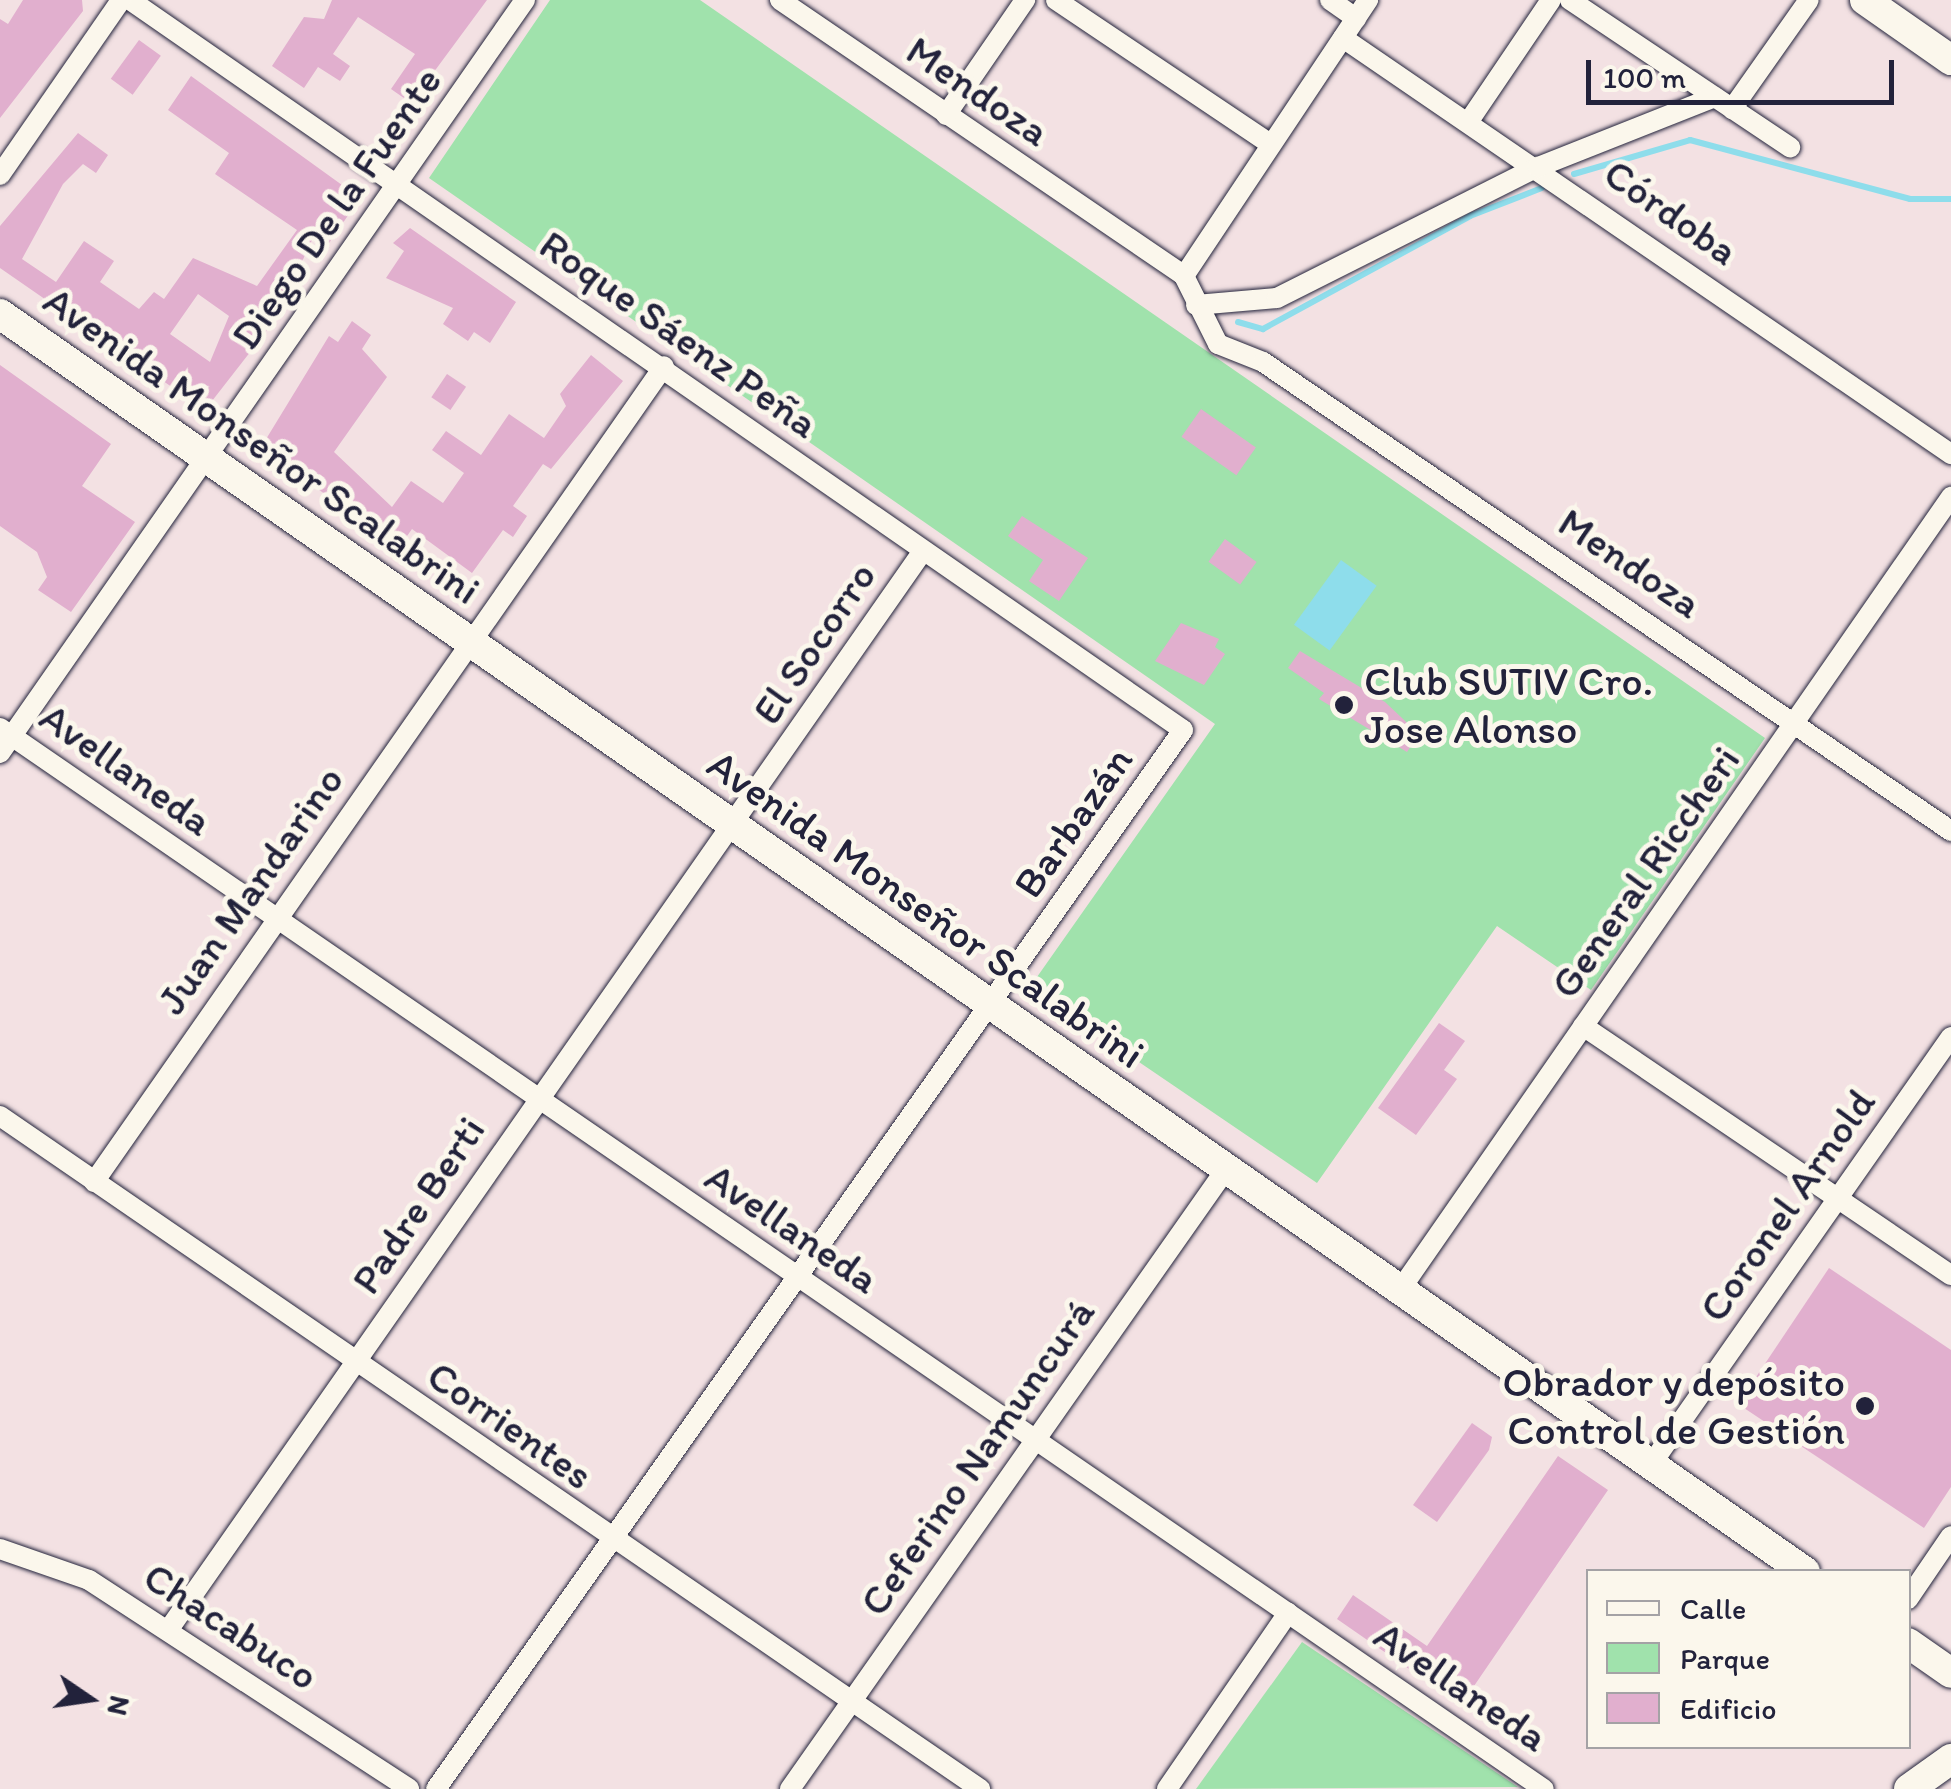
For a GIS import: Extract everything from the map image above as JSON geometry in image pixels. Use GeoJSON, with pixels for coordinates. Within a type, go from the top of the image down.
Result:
{"type":"FeatureCollection","features":[{"type":"Feature","properties":{"kind":"main road"},"geometry":{"type":"LineString","coordinates":[[1866,0],[1951,60]]}},
{"type":"Feature","properties":{"kind":"main road","name":"Avenida Monseñor Scalabrini"},"geometry":{"type":"LineString","coordinates":[[0,314],[1801,1569]]}},
{"type":"Feature","properties":{"kind":"main road"},"geometry":{"type":"LineString","coordinates":[[1911,1646],[1951,1673]]}},
{"type":"Feature","properties":{"kind":"main road"},"geometry":{"type":"LineString","coordinates":[[1909,1789],[1951,1759]]}},
{"type":"Feature","properties":{"kind":"street"},"geometry":{"type":"LineString","coordinates":[[0,175],[121,0]]}},
{"type":"Feature","properties":{"kind":"street","name":"Roque Sáenz Peña"},"geometry":{"type":"LineString","coordinates":[[130,0],[664,366],[1184,730]]}},
{"type":"Feature","properties":{"kind":"street","name":"Diego De la Fuente"},"geometry":{"type":"LineString","coordinates":[[4,739],[208,458],[525,0]]}},
{"type":"Feature","properties":{"kind":"street","name":"Mendoza"},"geometry":{"type":"LineString","coordinates":[[780,0],[1184,276],[1218,344],[1263,362],[1951,831]]}},
{"type":"Feature","properties":{"kind":"street"},"geometry":{"type":"LineString","coordinates":[[946,115],[1025,0]]}},
{"type":"Feature","properties":{"kind":"street"},"geometry":{"type":"LineString","coordinates":[[1056,0],[1270,144]]}},
{"type":"Feature","properties":{"kind":"street"},"geometry":{"type":"LineString","coordinates":[[1184,276],[1362,9],[1330,0]]}},
{"type":"Feature","properties":{"kind":"street"},"geometry":{"type":"LineString","coordinates":[[1469,121],[1551,0]]}},
{"type":"Feature","properties":{"kind":"street"},"geometry":{"type":"LineString","coordinates":[[1570,0],[1790,148]]}},
{"type":"Feature","properties":{"kind":"street"},"geometry":{"type":"LineString","coordinates":[[1196,305],[1276,298],[1538,167],[1724,103],[1809,0]]}},
{"type":"Feature","properties":{"kind":"street","name":"Córdoba"},"geometry":{"type":"LineString","coordinates":[[1343,38],[1538,167],[1951,454]]}},
{"type":"Feature","properties":{"kind":"street","name":"Juan Mandarino"},"geometry":{"type":"LineString","coordinates":[[94,1182],[274,918],[664,366]]}},
{"type":"Feature","properties":{"kind":"street","name":"General Riccheri"},"geometry":{"type":"LineString","coordinates":[[1400,1290],[1951,497]]}},
{"type":"Feature","properties":{"kind":"street","name":"El Socorro"},"geometry":{"type":"LineString","coordinates":[[734,827],[923,550]]}},
{"type":"Feature","properties":{"kind":"street","name":"Barbazán"},"geometry":{"type":"LineString","coordinates":[[436,1789],[1184,730]]}},
{"type":"Feature","properties":{"kind":"street","name":"Avellaneda"},"geometry":{"type":"LineString","coordinates":[[4,739],[274,918],[1544,1789]]}},
{"type":"Feature","properties":{"kind":"street","name":"Padre Berti"},"geometry":{"type":"LineString","coordinates":[[169,1629],[536,1099],[734,827]]}},
{"type":"Feature","properties":{"kind":"street"},"geometry":{"type":"LineString","coordinates":[[1583,1026],[1951,1275]]}},
{"type":"Feature","properties":{"kind":"street","name":"Coronel Arnold"},"geometry":{"type":"LineString","coordinates":[[1650,1466],[1951,1037]]}},
{"type":"Feature","properties":{"kind":"street","name":"Corrientes"},"geometry":{"type":"LineString","coordinates":[[0,1116],[609,1540],[980,1789]]}},
{"type":"Feature","properties":{"kind":"street","name":"Ceferino Namuncurá"},"geometry":{"type":"LineString","coordinates":[[790,1789],[1226,1169]]}},
{"type":"Feature","properties":{"kind":"street"},"geometry":{"type":"LineString","coordinates":[[1911,1594],[1951,1536]]}},
{"type":"Feature","properties":{"kind":"street","name":"Chacabuco"},"geometry":{"type":"LineString","coordinates":[[0,1549],[89,1580],[409,1789]]}},
{"type":"Feature","properties":{"kind":"street"},"geometry":{"type":"LineString","coordinates":[[1167,1789],[1288,1613]]}},
{"type":"Feature","properties":{"kind":"green space"},"geometry":{"type":"Polygon","coordinates":[[[550,0],[700,0],[1765,738],[1591,990],[1497,926],[1317,1183],[1036,992],[1037,977],[1215,724],[429,178],[550,0]]]}},
{"type":"Feature","properties":{"kind":"green space"},"geometry":{"type":"Polygon","coordinates":[[[1302,1642],[1518,1787],[1196,1789],[1302,1642]]]}},
{"type":"Feature","properties":{"kind":"water"},"geometry":{"type":"Polygon","coordinates":[[[1341,560],[1377,586],[1330,651],[1294,625],[1341,560]]]}},
{"type":"Feature","properties":{"kind":"building"},"geometry":{"type":"Polygon","coordinates":[[[23,0],[82,0],[83,11],[0,118],[0,19],[8,24],[23,0]]]}},
{"type":"Feature","properties":{"kind":"building"},"geometry":{"type":"Polygon","coordinates":[[[332,0],[487,0],[411,103],[391,89],[415,54],[358,17],[333,54],[350,66],[340,81],[318,67],[304,88],[272,66],[304,17],[324,19],[332,0]]]}},
{"type":"Feature","properties":{"kind":"building"},"geometry":{"type":"Polygon","coordinates":[[[139,40],[161,56],[133,95],[111,79],[139,40]]]}},
{"type":"Feature","properties":{"kind":"building"},"geometry":{"type":"Polygon","coordinates":[[[191,76],[360,198],[325,249],[312,240],[275,320],[205,410],[0,268],[0,226],[78,133],[108,155],[96,173],[83,164],[63,184],[22,259],[56,282],[84,241],[114,261],[100,282],[139,309],[154,292],[164,299],[193,258],[257,286],[297,230],[215,174],[229,153],[168,110],[191,76]],[[198,294],[170,334],[210,362],[229,316],[198,294]]]}},
{"type":"Feature","properties":{"kind":"building"},"geometry":{"type":"Polygon","coordinates":[[[410,228],[516,302],[490,343],[474,332],[468,341],[443,324],[453,308],[386,278],[404,251],[393,243],[410,228]]]}},
{"type":"Feature","properties":{"kind":"building"},"geometry":{"type":"Polygon","coordinates":[[[352,321],[371,335],[362,349],[387,377],[334,452],[392,507],[411,481],[443,503],[464,473],[432,450],[446,431],[481,455],[509,414],[544,438],[566,406],[560,394],[591,355],[623,381],[551,469],[543,464],[513,506],[527,516],[513,537],[503,530],[472,573],[412,529],[400,546],[260,449],[329,336],[338,342],[352,321]]]}},
{"type":"Feature","properties":{"kind":"building"},"geometry":{"type":"Polygon","coordinates":[[[0,365],[111,444],[82,486],[135,522],[71,612],[38,590],[47,577],[37,552],[0,526],[0,365]]]}},
{"type":"Feature","properties":{"kind":"building"},"geometry":{"type":"Polygon","coordinates":[[[447,374],[466,387],[450,410],[431,397],[447,374]]]}},
{"type":"Feature","properties":{"kind":"building"},"geometry":{"type":"Polygon","coordinates":[[[1201,409],[1256,447],[1236,475],[1181,437],[1201,409]]]}},
{"type":"Feature","properties":{"kind":"building"},"geometry":{"type":"Polygon","coordinates":[[[1022,516],[1088,558],[1059,601],[1029,581],[1043,560],[1008,536],[1022,516]]]}},
{"type":"Feature","properties":{"kind":"building"},"geometry":{"type":"Polygon","coordinates":[[[1225,539],[1257,562],[1240,585],[1209,562],[1225,539]]]}},
{"type":"Feature","properties":{"kind":"building"},"geometry":{"type":"Polygon","coordinates":[[[1181,623],[1219,639],[1215,647],[1225,654],[1204,685],[1155,661],[1181,623]]]}},
{"type":"Feature","properties":{"kind":"building"},"geometry":{"type":"Polygon","coordinates":[[[1300,651],[1385,702],[1419,734],[1407,752],[1319,699],[1324,693],[1288,668],[1300,651]]]}},
{"type":"Feature","properties":{"kind":"building"},"geometry":{"type":"Polygon","coordinates":[[[1439,1023],[1465,1041],[1444,1070],[1457,1079],[1416,1135],[1378,1108],[1439,1023]]]}},
{"type":"Feature","properties":{"kind":"building"},"geometry":{"type":"Polygon","coordinates":[[[1829,1268],[1951,1350],[1951,1487],[1924,1528],[1738,1404],[1829,1268]]]}},
{"type":"Feature","properties":{"kind":"building"},"geometry":{"type":"Polygon","coordinates":[[[1472,1423],[1492,1437],[1489,1450],[1437,1522],[1413,1505],[1472,1423]]]}},
{"type":"Feature","properties":{"kind":"building"},"geometry":{"type":"Polygon","coordinates":[[[1558,1456],[1608,1490],[1461,1705],[1337,1619],[1353,1595],[1427,1646],[1558,1456]]]}},
{"type":"Feature","properties":{"kind":"waterway"},"geometry":{"type":"LineString","coordinates":[[1574,174],[1690,140],[1910,199],[1951,199]]}},
{"type":"Feature","properties":{"kind":"waterway"},"geometry":{"type":"LineString","coordinates":[[1238,322],[1263,329],[1470,216],[1542,188]]}},
{"type":"Feature","properties":{"kind":"place","name":"Club SUTIV Cro. Jose Alonso"},"geometry":{"type":"Point","coordinates":[1344,705]}},
{"type":"Feature","properties":{"kind":"place","name":"Obrador y depósito Control de Gestión"},"geometry":{"type":"Point","coordinates":[1865,1406]}}]}
